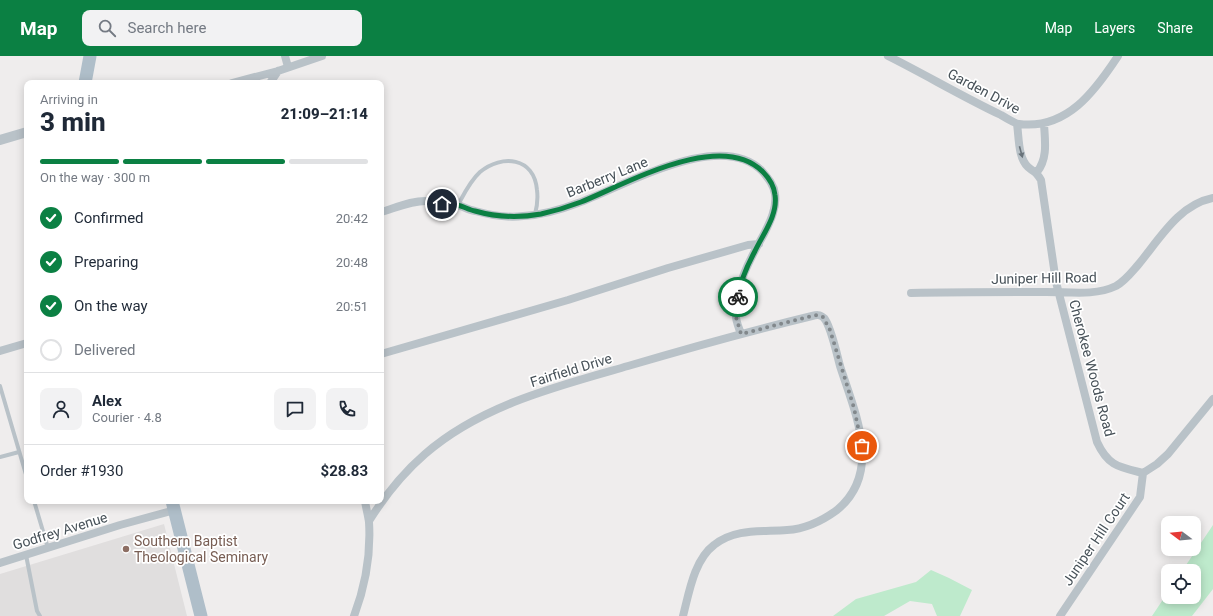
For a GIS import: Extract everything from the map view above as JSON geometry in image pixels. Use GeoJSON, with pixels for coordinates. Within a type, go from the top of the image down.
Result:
{"type":"FeatureCollection","features":[{"type":"Feature","properties":{"kind":"main road"},"geometry":{"type":"LineString","coordinates":[[86,80],[90,56]]}},
{"type":"Feature","properties":{"kind":"main road"},"geometry":{"type":"LineString","coordinates":[[173,505],[201,616]]}},
{"type":"Feature","properties":{"kind":"street"},"geometry":{"type":"LineString","coordinates":[[285,56],[288,67]]}},
{"type":"Feature","properties":{"kind":"street"},"geometry":{"type":"LineString","coordinates":[[244,80],[278,71],[322,56]]}},
{"type":"Feature","properties":{"kind":"street","name":"Garden Drive"},"geometry":{"type":"LineString","coordinates":[[888,56],[1017,124],[1044,124],[1076,107],[1091,94],[1118,56]]}},
{"type":"Feature","properties":{"kind":"street"},"geometry":{"type":"LineString","coordinates":[[272,80],[278,71]]}},
{"type":"Feature","properties":{"kind":"street"},"geometry":{"type":"LineString","coordinates":[[1017,124],[1020,150],[1023,159],[1028,167],[1037,172],[1042,165],[1046,146],[1044,124]]}},
{"type":"Feature","properties":{"kind":"street"},"geometry":{"type":"LineString","coordinates":[[0,140],[24,133]]}},
{"type":"Feature","properties":{"kind":"street","name":"Barberry Lane"},"geometry":{"type":"LineString","coordinates":[[384,211],[418,202],[428,201],[458,205],[475,211],[510,217],[535,215],[559,210],[580,203],[674,164],[709,156],[732,156],[748,161],[758,167],[767,176],[772,184],[775,194],[775,203],[772,217],[744,272],[738,291],[736,317],[741,334]]}},
{"type":"Feature","properties":{"kind":"street","name":"Cherokee Woods Road"},"geometry":{"type":"LineString","coordinates":[[1037,172],[1041,180],[1058,292],[1097,442],[1102,453],[1110,462],[1120,467],[1143,473]]}},
{"type":"Feature","properties":{"kind":"street","name":"Juniper Hill Road"},"geometry":{"type":"LineString","coordinates":[[911,293],[1094,292],[1116,286],[1127,278],[1180,215],[1201,201],[1213,198]]}},
{"type":"Feature","properties":{"kind":"street"},"geometry":{"type":"LineString","coordinates":[[384,353],[568,300],[668,268],[759,244]]}},
{"type":"Feature","properties":{"kind":"street","name":"Fairfield Drive"},"geometry":{"type":"LineString","coordinates":[[384,499],[406,472],[425,453],[456,431],[488,414],[520,400],[567,384],[741,334],[812,316],[823,317],[830,330],[854,408],[862,441],[863,466],[857,484],[852,494],[842,506],[831,515],[816,523],[804,528],[788,530],[742,532],[727,537],[715,544],[703,557],[698,567],[683,616]]}},
{"type":"Feature","properties":{"kind":"street"},"geometry":{"type":"LineString","coordinates":[[0,351],[24,344]]}},
{"type":"Feature","properties":{"kind":"street"},"geometry":{"type":"LineString","coordinates":[[1143,473],[1157,464],[1168,454],[1213,399]]}},
{"type":"Feature","properties":{"kind":"street","name":"Juniper Hill Court"},"geometry":{"type":"LineString","coordinates":[[1060,616],[1140,497],[1143,473]]}},
{"type":"Feature","properties":{"kind":"street"},"geometry":{"type":"LineString","coordinates":[[354,616],[360,600],[364,582],[368,549],[369,521],[366,504]]}},
{"type":"Feature","properties":{"kind":"street","name":"Fairfield Drive"},"geometry":{"type":"LineString","coordinates":[[369,521],[380,504]]}},
{"type":"Feature","properties":{"kind":"street","name":"Godfrey Avenue"},"geometry":{"type":"LineString","coordinates":[[0,563],[173,505]]}},
{"type":"Feature","properties":{"kind":"lane"},"geometry":{"type":"LineString","coordinates":[[458,205],[472,181],[480,172],[492,164],[511,160],[526,167],[535,181],[537,190],[535,215]]}},
{"type":"Feature","properties":{"kind":"lane"},"geometry":{"type":"LineString","coordinates":[[0,386],[24,467]]}},
{"type":"Feature","properties":{"kind":"lane"},"geometry":{"type":"LineString","coordinates":[[0,457],[20,452]]}},
{"type":"Feature","properties":{"kind":"lane"},"geometry":{"type":"LineString","coordinates":[[35,504],[48,548]]}},
{"type":"Feature","properties":{"kind":"lane"},"geometry":{"type":"LineString","coordinates":[[26,555],[37,611],[40,616]]}},
{"type":"Feature","properties":{"kind":"shaded area","name":"Southern Baptist Theological Seminary"},"geometry":{"type":"Polygon","coordinates":[[[164,524],[187,616],[0,616],[0,574],[164,524]]]}},
{"type":"Feature","properties":{"kind":"green space"},"geometry":{"type":"Polygon","coordinates":[[[1213,525],[1213,589],[1192,616],[1152,616],[1161,602],[1161,604],[1201,604],[1201,564],[1187,564],[1192,556],[1201,556],[1201,543],[1213,525]]]}},
{"type":"Feature","properties":{"kind":"green space"},"geometry":{"type":"Polygon","coordinates":[[[931,570],[972,590],[960,616],[937,616],[932,604],[910,601],[884,616],[833,616],[856,599],[916,582],[931,570]]]}},
{"type":"Feature","properties":{"kind":"way so far"},"geometry":{"type":"LineString","coordinates":[[738,297],[736,317],[741,334],[812,316],[818,315],[823,317],[830,330],[854,408],[862,446]]}},
{"type":"Feature","properties":{"kind":"place","name":"Southern Baptist Theological Seminary"},"geometry":{"type":"Point","coordinates":[126,549]}},
{"type":"Feature","properties":{"kind":"route"},"geometry":{"type":"LineString","coordinates":[[442,204],[458,205],[475,211],[510,217],[539,214],[559,210],[580,203],[674,164],[709,156],[723,155],[739,158],[758,167],[767,176],[772,184],[775,194],[775,203],[772,217],[768,226],[744,272],[738,291],[738,297]]}}]}
